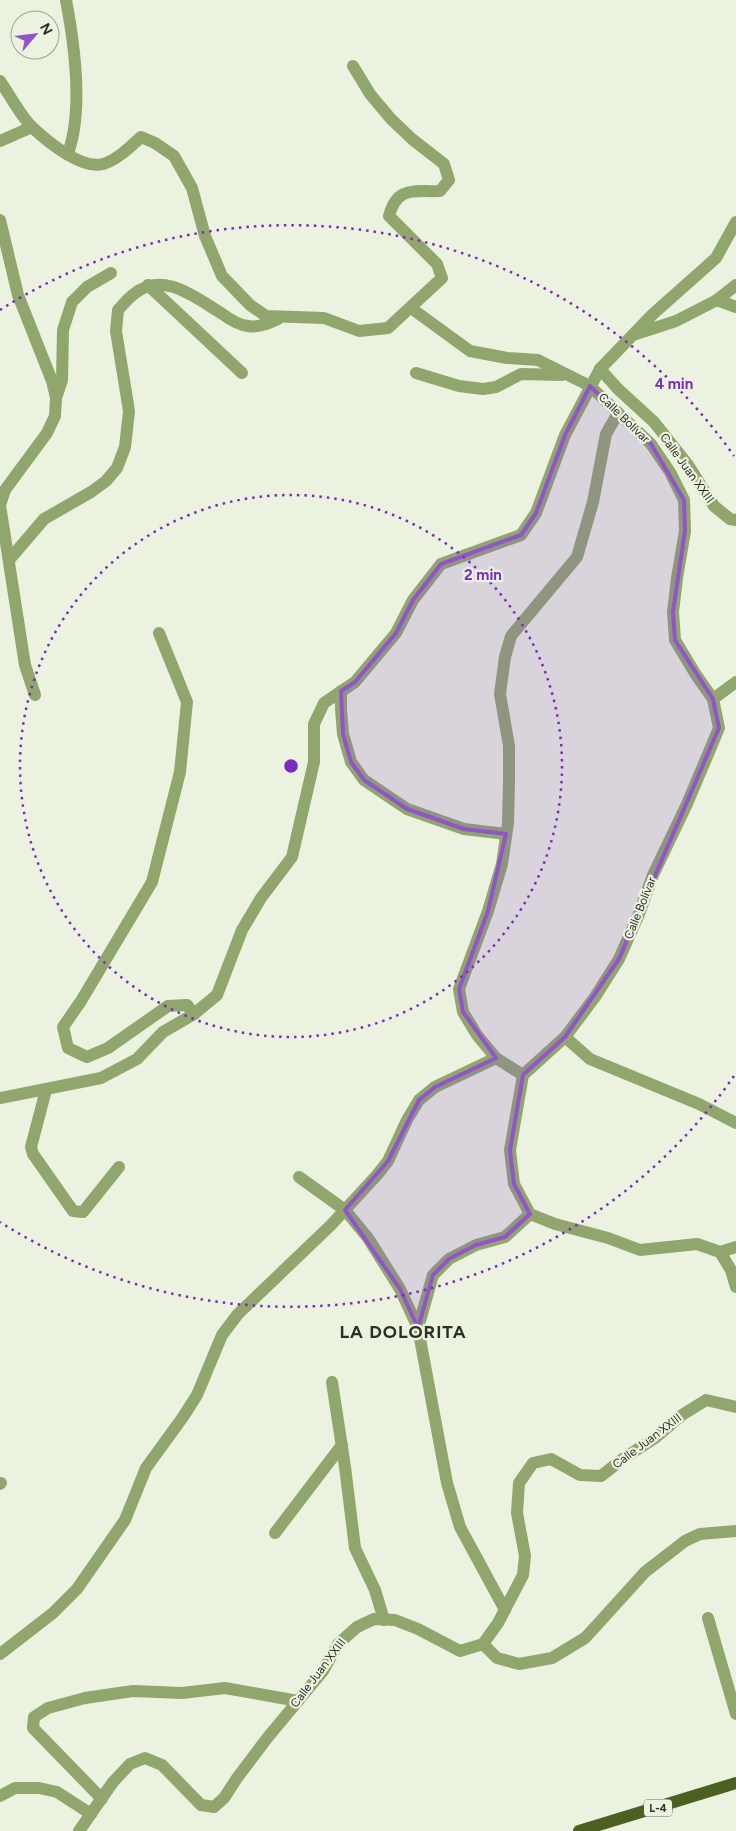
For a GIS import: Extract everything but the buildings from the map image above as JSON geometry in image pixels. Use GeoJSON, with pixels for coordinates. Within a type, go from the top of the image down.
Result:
{"type":"FeatureCollection","features":[{"type":"Feature","properties":{"kind":"main road","name":"L-4"},"geometry":{"type":"LineString","coordinates":[[579,1831],[736,1782]]}},
{"type":"Feature","properties":{"kind":"street"},"geometry":{"type":"LineString","coordinates":[[66,0],[72,31],[76,99],[74,128],[68,155]]}},
{"type":"Feature","properties":{"kind":"street"},"geometry":{"type":"LineString","coordinates":[[0,81],[32,127],[68,155],[83,163],[102,164],[121,154],[140,137],[155,143],[174,156],[192,188],[205,236],[222,276],[250,305],[266,316],[324,318],[360,331],[388,328],[442,278],[437,264],[389,216],[392,202],[401,194],[440,190],[449,180],[444,164],[412,140],[391,119],[370,94],[353,66]]}},
{"type":"Feature","properties":{"kind":"street"},"geometry":{"type":"LineString","coordinates":[[0,141],[32,127]]}},
{"type":"Feature","properties":{"kind":"street"},"geometry":{"type":"LineString","coordinates":[[0,220],[18,295],[52,381],[56,398]]}},
{"type":"Feature","properties":{"kind":"street"},"geometry":{"type":"LineString","coordinates":[[0,1098],[101,1078],[137,1059],[163,1032],[194,1014],[217,995],[242,930],[261,898],[292,857],[314,762],[314,724],[324,703],[355,682],[396,633],[414,600],[441,564],[521,535],[536,514],[566,435],[600,369],[653,314],[716,258],[736,222]]}},
{"type":"Feature","properties":{"kind":"street"},"geometry":{"type":"LineString","coordinates":[[35,694],[25,665],[0,505],[5,490],[48,432],[55,416],[56,398],[62,380],[63,330],[72,302],[87,287],[111,273]]}},
{"type":"Feature","properties":{"kind":"street"},"geometry":{"type":"LineString","coordinates":[[9,560],[44,520],[91,492],[106,481],[117,468],[125,447],[129,411],[116,331],[118,310],[135,292],[148,285],[162,284],[184,290],[236,323],[250,327],[283,317]]}},
{"type":"Feature","properties":{"kind":"street"},"geometry":{"type":"LineString","coordinates":[[148,285],[242,373]]}},
{"type":"Feature","properties":{"kind":"street"},"geometry":{"type":"LineString","coordinates":[[633,335],[676,321],[717,300],[736,285]]}},
{"type":"Feature","properties":{"kind":"street"},"geometry":{"type":"LineString","coordinates":[[717,300],[736,307]]}},
{"type":"Feature","properties":{"kind":"street","name":"Calle Bolívar"},"geometry":{"type":"LineString","coordinates":[[410,308],[470,350],[507,358],[538,360],[590,386],[652,444],[670,472],[684,500],[684,531],[676,578],[673,612],[675,640],[713,699],[719,728],[687,804],[653,875],[639,914],[619,959],[595,997],[565,1037],[523,1076]]}},
{"type":"Feature","properties":{"kind":"street","name":"Calle Juan XXIII"},"geometry":{"type":"LineString","coordinates":[[600,369],[618,389],[654,422],[688,466],[714,506],[730,519],[736,520]]}},
{"type":"Feature","properties":{"kind":"street"},"geometry":{"type":"LineString","coordinates":[[416,374],[459,386],[483,389],[496,387],[521,374],[567,375]]}},
{"type":"Feature","properties":{"kind":"street"},"geometry":{"type":"LineString","coordinates":[[618,413],[606,434],[593,502],[577,557],[511,636],[505,657],[500,694],[509,746],[509,783],[502,864],[488,911],[459,989],[463,1012],[477,1035],[496,1058],[523,1076],[510,1150],[514,1184],[530,1214],[555,1224],[608,1238],[640,1250],[696,1244],[720,1252],[736,1247]]}},
{"type":"Feature","properties":{"kind":"street"},"geometry":{"type":"LineString","coordinates":[[159,633],[187,702],[177,781],[152,882],[63,1027],[68,1048],[88,1057],[108,1048],[168,1006],[187,1005],[194,1014]]}},
{"type":"Feature","properties":{"kind":"street"},"geometry":{"type":"LineString","coordinates":[[713,699],[736,682]]}},
{"type":"Feature","properties":{"kind":"street"},"geometry":{"type":"LineString","coordinates":[[341,691],[341,709],[346,743],[351,762],[364,780],[406,809],[464,829],[506,834]]}},
{"type":"Feature","properties":{"kind":"street"},"geometry":{"type":"LineString","coordinates":[[565,1037],[590,1059],[699,1104],[736,1123]]}},
{"type":"Feature","properties":{"kind":"street"},"geometry":{"type":"LineString","coordinates":[[0,1654],[53,1613],[78,1589],[125,1520],[146,1468],[184,1417],[196,1395],[222,1335],[238,1314],[345,1210],[388,1161],[407,1120],[419,1100],[435,1088],[496,1058]]}},
{"type":"Feature","properties":{"kind":"street"},"geometry":{"type":"LineString","coordinates":[[46,1090],[31,1147],[73,1211],[83,1212],[119,1167]]}},
{"type":"Feature","properties":{"kind":"street"},"geometry":{"type":"LineString","coordinates":[[299,1176],[345,1210],[368,1238],[400,1289],[418,1328],[447,1483],[460,1527],[505,1610]]}},
{"type":"Feature","properties":{"kind":"street"},"geometry":{"type":"LineString","coordinates":[[418,1328],[433,1276],[449,1259],[476,1245],[505,1237],[530,1214]]}},
{"type":"Feature","properties":{"kind":"street"},"geometry":{"type":"LineString","coordinates":[[720,1252],[731,1270],[736,1287]]}},
{"type":"Feature","properties":{"kind":"street"},"geometry":{"type":"LineString","coordinates":[[332,1382],[355,1548],[375,1590],[384,1620]]}},
{"type":"Feature","properties":{"kind":"street","name":"Calle Juan XXIII"},"geometry":{"type":"LineString","coordinates":[[79,1831],[113,1782],[130,1764],[145,1758],[162,1765],[201,1805],[214,1808],[224,1798],[263,1744],[323,1672],[338,1644],[357,1627],[374,1619],[395,1620],[418,1629],[460,1651],[483,1644],[498,1623],[523,1575],[525,1556],[516,1513],[519,1483],[533,1463],[551,1459],[580,1475],[601,1476],[655,1438],[682,1415],[706,1400],[736,1407]]}},
{"type":"Feature","properties":{"kind":"street"},"geometry":{"type":"LineString","coordinates":[[275,1533],[342,1445]]}},
{"type":"Feature","properties":{"kind":"street"},"geometry":{"type":"LineString","coordinates":[[483,1644],[497,1658],[519,1664],[552,1658],[585,1638],[598,1626],[644,1572],[685,1542],[700,1534],[736,1531]]}},
{"type":"Feature","properties":{"kind":"street"},"geometry":{"type":"LineString","coordinates":[[708,1618],[736,1714]]}},
{"type":"Feature","properties":{"kind":"street"},"geometry":{"type":"LineString","coordinates":[[102,1799],[33,1728],[34,1717],[48,1708],[85,1698],[133,1691],[182,1693],[225,1688],[298,1701]]}},
{"type":"Feature","properties":{"kind":"street"},"geometry":{"type":"LineString","coordinates":[[0,1796],[14,1788],[39,1788],[57,1792],[91,1814]]}},
{"type":"Feature","properties":{"kind":"highlighted area"},"geometry":{"type":"Polygon","coordinates":[[[590,386],[651,444],[684,500],[685,531],[673,612],[675,640],[713,699],[719,728],[619,959],[565,1037],[523,1075],[510,1150],[514,1184],[530,1214],[505,1237],[476,1245],[449,1259],[433,1275],[418,1328],[400,1289],[345,1210],[388,1161],[419,1100],[435,1087],[496,1058],[463,1012],[459,989],[488,911],[506,834],[464,829],[407,809],[364,780],[351,762],[343,734],[341,691],[355,682],[396,633],[413,600],[441,564],[521,535],[536,513],[565,435],[590,386]]]}},
{"type":"Feature","properties":{"kind":"district","name":"LA DOLORITA"},"geometry":{"type":"Point","coordinates":[403,1332]}}]}
